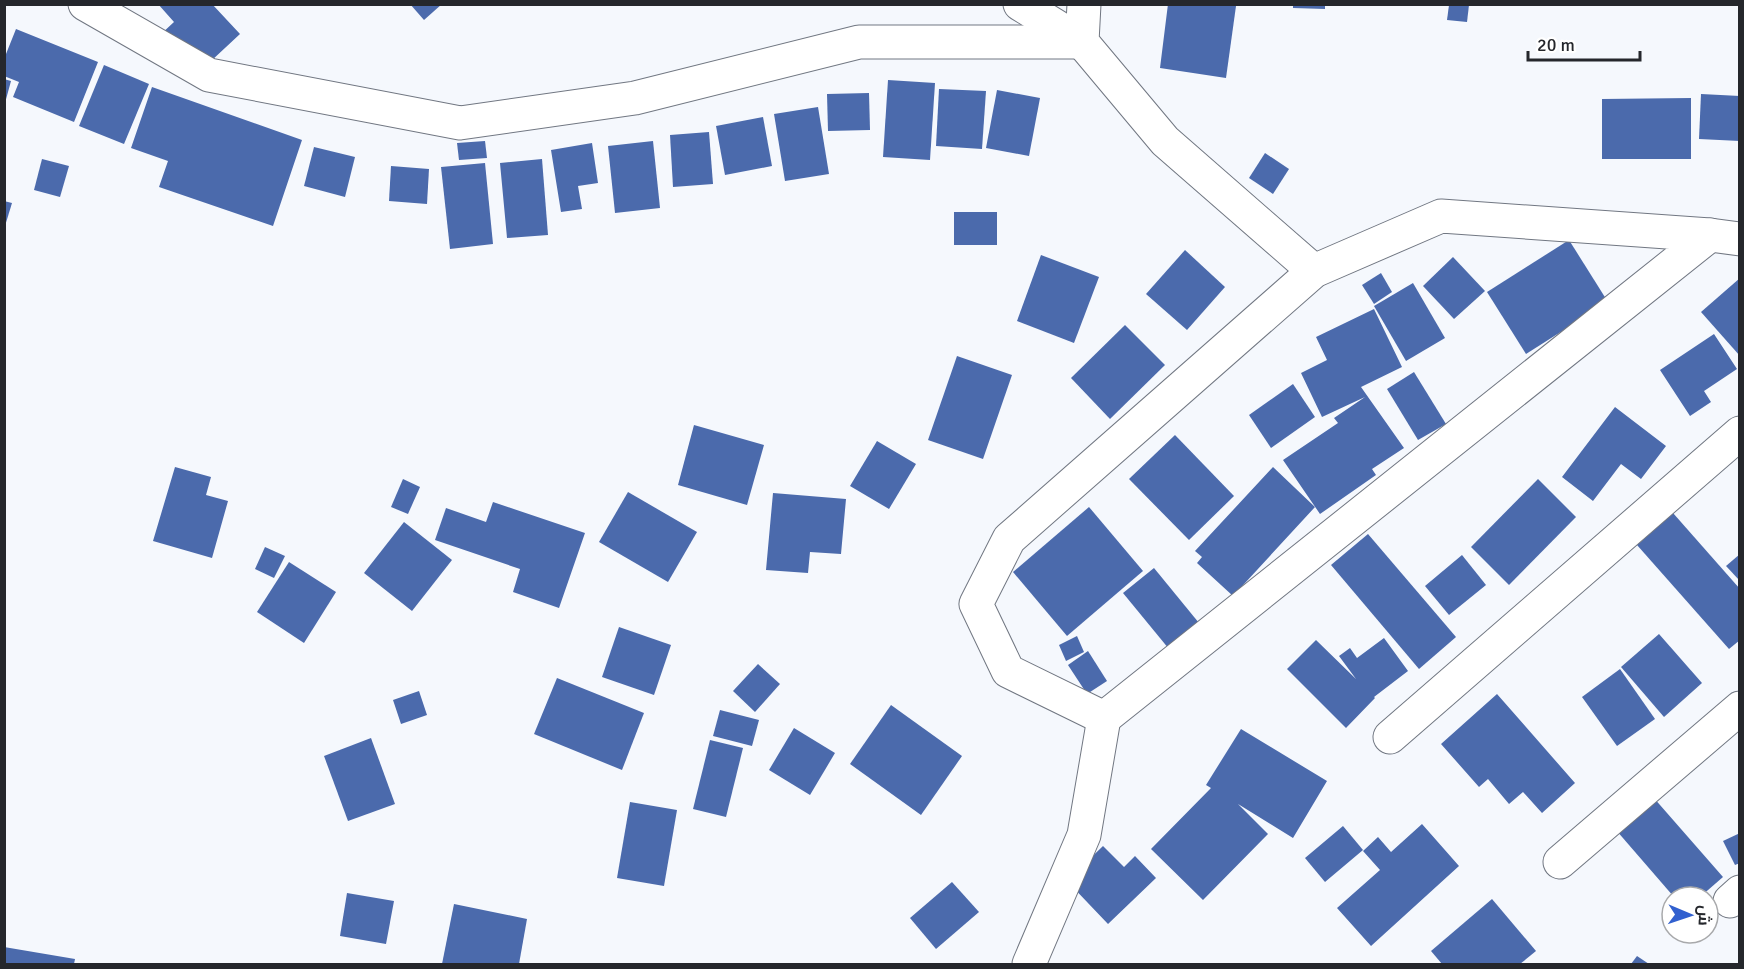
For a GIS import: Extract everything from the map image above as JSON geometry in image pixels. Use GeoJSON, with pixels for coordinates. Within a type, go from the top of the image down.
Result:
{"type":"FeatureCollection","features":[{"type":"Feature","properties":{"kind":"street"},"geometry":{"type":"LineString","coordinates":[[85,4],[209,75],[460,123],[635,99],[859,42],[1082,42]]}},
{"type":"Feature","properties":{"kind":"street"},"geometry":{"type":"LineString","coordinates":[[1020,4],[1082,42],[1165,141],[1314,271]]}},
{"type":"Feature","properties":{"kind":"street"},"geometry":{"type":"LineString","coordinates":[[1082,42],[1084,4]]}},
{"type":"Feature","properties":{"kind":"street"},"geometry":{"type":"LineString","coordinates":[[1104,718],[1008,671],[976,604],[1009,539],[1314,271],[1441,216],[1725,237]]}},
{"type":"Feature","properties":{"kind":"street"},"geometry":{"type":"LineString","coordinates":[[1029,964],[1084,835],[1104,718],[1725,237]]}},
{"type":"Feature","properties":{"kind":"street"},"geometry":{"type":"LineString","coordinates":[[1390,737],[1740,433]]}},
{"type":"Feature","properties":{"kind":"street"},"geometry":{"type":"LineString","coordinates":[[1560,862],[1740,708]]}},
{"type":"Feature","properties":{"kind":"building"},"geometry":{"type":"Polygon","coordinates":[[[158,4],[212,4],[240,34],[196,75],[160,35],[174,22],[158,4]]]}},
{"type":"Feature","properties":{"kind":"building"},"geometry":{"type":"Polygon","coordinates":[[[410,4],[442,4],[424,20],[410,4]]]}},
{"type":"Feature","properties":{"kind":"building"},"geometry":{"type":"Polygon","coordinates":[[[1168,4],[1236,6],[1226,78],[1160,68],[1168,4]]]}},
{"type":"Feature","properties":{"kind":"building"},"geometry":{"type":"Polygon","coordinates":[[[1293,4],[1325,4],[1325,9],[1293,8],[1293,4]]]}},
{"type":"Feature","properties":{"kind":"building"},"geometry":{"type":"Polygon","coordinates":[[[1449,5],[1469,5],[1467,22],[1447,20],[1449,5]]]}},
{"type":"Feature","properties":{"kind":"building"},"geometry":{"type":"Polygon","coordinates":[[[16,29],[98,62],[74,122],[13,97],[19,82],[4,76],[4,59],[16,29]]]}},
{"type":"Feature","properties":{"kind":"building"},"geometry":{"type":"Polygon","coordinates":[[[104,65],[149,84],[124,144],[79,126],[104,65]]]}},
{"type":"Feature","properties":{"kind":"building"},"geometry":{"type":"Polygon","coordinates":[[[4,79],[11,81],[5,103],[4,103],[4,79]]]}},
{"type":"Feature","properties":{"kind":"building"},"geometry":{"type":"Polygon","coordinates":[[[888,80],[935,83],[930,160],[883,157],[888,80]]]}},
{"type":"Feature","properties":{"kind":"building"},"geometry":{"type":"Polygon","coordinates":[[[152,87],[302,140],[273,226],[159,187],[168,161],[131,148],[152,87]]]}},
{"type":"Feature","properties":{"kind":"building"},"geometry":{"type":"Polygon","coordinates":[[[939,89],[986,91],[982,149],[936,146],[939,89]]]}},
{"type":"Feature","properties":{"kind":"building"},"geometry":{"type":"Polygon","coordinates":[[[997,90],[1040,98],[1029,156],[986,148],[997,90]]]}},
{"type":"Feature","properties":{"kind":"building"},"geometry":{"type":"Polygon","coordinates":[[[869,93],[870,130],[828,131],[827,94],[869,93]]]}},
{"type":"Feature","properties":{"kind":"building"},"geometry":{"type":"Polygon","coordinates":[[[1701,94],[1740,96],[1740,141],[1699,139],[1701,94]]]}},
{"type":"Feature","properties":{"kind":"building"},"geometry":{"type":"Polygon","coordinates":[[[1691,98],[1691,159],[1602,159],[1602,99],[1691,98]]]}},
{"type":"Feature","properties":{"kind":"building"},"geometry":{"type":"Polygon","coordinates":[[[818,107],[829,174],[785,181],[774,114],[818,107]]]}},
{"type":"Feature","properties":{"kind":"building"},"geometry":{"type":"Polygon","coordinates":[[[763,117],[772,166],[725,175],[716,126],[763,117]]]}},
{"type":"Feature","properties":{"kind":"building"},"geometry":{"type":"Polygon","coordinates":[[[709,132],[713,184],[673,187],[670,135],[709,132]]]}},
{"type":"Feature","properties":{"kind":"building"},"geometry":{"type":"Polygon","coordinates":[[[485,141],[487,158],[459,160],[457,143],[485,141]]]}},
{"type":"Feature","properties":{"kind":"building"},"geometry":{"type":"Polygon","coordinates":[[[653,141],[660,208],[615,213],[608,146],[653,141]]]}},
{"type":"Feature","properties":{"kind":"building"},"geometry":{"type":"Polygon","coordinates":[[[592,143],[598,183],[578,186],[582,209],[561,212],[551,150],[592,143]]]}},
{"type":"Feature","properties":{"kind":"building"},"geometry":{"type":"Polygon","coordinates":[[[314,147],[355,157],[345,197],[304,186],[314,147]]]}},
{"type":"Feature","properties":{"kind":"building"},"geometry":{"type":"Polygon","coordinates":[[[1265,153],[1289,169],[1273,194],[1249,178],[1265,153]]]}},
{"type":"Feature","properties":{"kind":"building"},"geometry":{"type":"Polygon","coordinates":[[[42,159],[69,166],[60,197],[34,190],[42,159]]]}},
{"type":"Feature","properties":{"kind":"building"},"geometry":{"type":"Polygon","coordinates":[[[542,159],[548,235],[507,238],[500,163],[542,159]]]}},
{"type":"Feature","properties":{"kind":"building"},"geometry":{"type":"Polygon","coordinates":[[[485,163],[493,244],[450,249],[441,167],[485,163]]]}},
{"type":"Feature","properties":{"kind":"building"},"geometry":{"type":"Polygon","coordinates":[[[391,166],[429,169],[427,204],[389,201],[391,166]]]}},
{"type":"Feature","properties":{"kind":"building"},"geometry":{"type":"Polygon","coordinates":[[[4,201],[12,203],[5,226],[4,226],[4,201]]]}},
{"type":"Feature","properties":{"kind":"building"},"geometry":{"type":"Polygon","coordinates":[[[954,212],[997,212],[997,245],[954,245],[954,212]]]}},
{"type":"Feature","properties":{"kind":"building"},"geometry":{"type":"Polygon","coordinates":[[[1569,240],[1608,302],[1526,354],[1487,292],[1569,240]]]}},
{"type":"Feature","properties":{"kind":"building"},"geometry":{"type":"Polygon","coordinates":[[[1185,250],[1225,287],[1187,330],[1146,294],[1185,250]]]}},
{"type":"Feature","properties":{"kind":"building"},"geometry":{"type":"Polygon","coordinates":[[[1041,255],[1099,277],[1074,343],[1017,321],[1041,255]]]}},
{"type":"Feature","properties":{"kind":"building"},"geometry":{"type":"Polygon","coordinates":[[[1453,257],[1485,291],[1454,319],[1423,286],[1453,257]]]}},
{"type":"Feature","properties":{"kind":"building"},"geometry":{"type":"Polygon","coordinates":[[[1381,273],[1392,292],[1374,304],[1362,285],[1381,273]]]}},
{"type":"Feature","properties":{"kind":"building"},"geometry":{"type":"Polygon","coordinates":[[[1740,278],[1740,356],[1701,312],[1740,278]]]}},
{"type":"Feature","properties":{"kind":"building"},"geometry":{"type":"Polygon","coordinates":[[[1413,283],[1445,338],[1406,361],[1374,306],[1413,283]]]}},
{"type":"Feature","properties":{"kind":"building"},"geometry":{"type":"Polygon","coordinates":[[[1374,309],[1402,367],[1361,387],[1404,448],[1372,469],[1376,475],[1320,514],[1283,460],[1338,423],[1334,418],[1365,397],[1322,417],[1301,373],[1327,360],[1316,337],[1374,309]]]}},
{"type":"Feature","properties":{"kind":"building"},"geometry":{"type":"Polygon","coordinates":[[[1125,325],[1165,365],[1110,419],[1071,378],[1125,325]]]}},
{"type":"Feature","properties":{"kind":"building"},"geometry":{"type":"Polygon","coordinates":[[[1714,334],[1737,369],[1704,391],[1711,402],[1690,416],[1660,370],[1714,334]]]}},
{"type":"Feature","properties":{"kind":"building"},"geometry":{"type":"Polygon","coordinates":[[[957,356],[1012,375],[983,459],[928,440],[957,356]]]}},
{"type":"Feature","properties":{"kind":"building"},"geometry":{"type":"Polygon","coordinates":[[[1414,372],[1446,424],[1418,440],[1387,389],[1414,372]]]}},
{"type":"Feature","properties":{"kind":"building"},"geometry":{"type":"Polygon","coordinates":[[[1293,384],[1315,417],[1271,448],[1249,415],[1293,384]]]}},
{"type":"Feature","properties":{"kind":"building"},"geometry":{"type":"Polygon","coordinates":[[[1615,407],[1666,446],[1641,479],[1621,464],[1593,501],[1562,477],[1615,407]]]}},
{"type":"Feature","properties":{"kind":"building"},"geometry":{"type":"Polygon","coordinates":[[[694,425],[764,445],[747,505],[678,485],[694,425]]]}},
{"type":"Feature","properties":{"kind":"building"},"geometry":{"type":"Polygon","coordinates":[[[1175,435],[1234,496],[1189,540],[1129,479],[1175,435]]]}},
{"type":"Feature","properties":{"kind":"building"},"geometry":{"type":"Polygon","coordinates":[[[877,441],[916,464],[889,509],[850,486],[877,441]]]}},
{"type":"Feature","properties":{"kind":"building"},"geometry":{"type":"Polygon","coordinates":[[[175,467],[211,477],[206,495],[228,501],[212,558],[153,541],[175,467]]]}},
{"type":"Feature","properties":{"kind":"building"},"geometry":{"type":"Polygon","coordinates":[[[1273,467],[1315,507],[1233,596],[1197,563],[1202,557],[1195,551],[1273,467]]]}},
{"type":"Feature","properties":{"kind":"building"},"geometry":{"type":"Polygon","coordinates":[[[403,479],[420,487],[408,514],[391,507],[403,479]]]}},
{"type":"Feature","properties":{"kind":"building"},"geometry":{"type":"Polygon","coordinates":[[[1538,479],[1576,517],[1509,585],[1471,547],[1538,479]]]}},
{"type":"Feature","properties":{"kind":"building"},"geometry":{"type":"Polygon","coordinates":[[[628,492],[697,532],[668,582],[599,542],[628,492]]]}},
{"type":"Feature","properties":{"kind":"building"},"geometry":{"type":"Polygon","coordinates":[[[773,493],[846,499],[841,554],[810,552],[808,573],[766,570],[773,493]]]}},
{"type":"Feature","properties":{"kind":"building"},"geometry":{"type":"Polygon","coordinates":[[[493,502],[585,533],[559,608],[513,592],[520,569],[435,540],[446,508],[486,522],[493,502]]]}},
{"type":"Feature","properties":{"kind":"building"},"geometry":{"type":"Polygon","coordinates":[[[1089,507],[1143,571],[1067,636],[1013,572],[1089,507]]]}},
{"type":"Feature","properties":{"kind":"building"},"geometry":{"type":"Polygon","coordinates":[[[1673,513],[1740,589],[1740,640],[1729,649],[1637,545],[1673,513]]]}},
{"type":"Feature","properties":{"kind":"building"},"geometry":{"type":"Polygon","coordinates":[[[404,522],[452,560],[412,611],[364,573],[404,522]]]}},
{"type":"Feature","properties":{"kind":"building"},"geometry":{"type":"Polygon","coordinates":[[[1368,534],[1456,637],[1419,669],[1331,565],[1368,534]]]}},
{"type":"Feature","properties":{"kind":"building"},"geometry":{"type":"Polygon","coordinates":[[[265,547],[285,556],[274,578],[255,569],[265,547]]]}},
{"type":"Feature","properties":{"kind":"building"},"geometry":{"type":"Polygon","coordinates":[[[1740,554],[1740,581],[1726,566],[1740,554]]]}},
{"type":"Feature","properties":{"kind":"building"},"geometry":{"type":"Polygon","coordinates":[[[1462,555],[1486,585],[1449,615],[1425,586],[1462,555]]]}},
{"type":"Feature","properties":{"kind":"building"},"geometry":{"type":"Polygon","coordinates":[[[289,562],[336,592],[304,643],[257,612],[289,562]]]}},
{"type":"Feature","properties":{"kind":"building"},"geometry":{"type":"Polygon","coordinates":[[[1154,568],[1199,623],[1169,649],[1123,593],[1154,568]]]}},
{"type":"Feature","properties":{"kind":"building"},"geometry":{"type":"Polygon","coordinates":[[[619,627],[671,645],[654,695],[602,677],[619,627]]]}},
{"type":"Feature","properties":{"kind":"building"},"geometry":{"type":"Polygon","coordinates":[[[1659,634],[1702,683],[1664,717],[1621,667],[1659,634]]]}},
{"type":"Feature","properties":{"kind":"building"},"geometry":{"type":"Polygon","coordinates":[[[1077,636],[1084,652],[1066,661],[1059,645],[1077,636]]]}},
{"type":"Feature","properties":{"kind":"building"},"geometry":{"type":"Polygon","coordinates":[[[1384,638],[1408,671],[1374,697],[1346,728],[1287,669],[1316,640],[1356,679],[1339,656],[1350,648],[1357,658],[1384,638]]]}},
{"type":"Feature","properties":{"kind":"building"},"geometry":{"type":"Polygon","coordinates":[[[1088,651],[1107,681],[1087,694],[1068,665],[1088,651]]]}},
{"type":"Feature","properties":{"kind":"building"},"geometry":{"type":"Polygon","coordinates":[[[758,664],[780,684],[755,712],[733,691],[758,664]]]}},
{"type":"Feature","properties":{"kind":"building"},"geometry":{"type":"Polygon","coordinates":[[[1620,669],[1655,719],[1617,746],[1582,697],[1620,669]]]}},
{"type":"Feature","properties":{"kind":"building"},"geometry":{"type":"Polygon","coordinates":[[[557,678],[644,713],[622,770],[534,734],[557,678]]]}},
{"type":"Feature","properties":{"kind":"building"},"geometry":{"type":"Polygon","coordinates":[[[419,691],[427,715],[401,724],[393,700],[419,691]]]}},
{"type":"Feature","properties":{"kind":"building"},"geometry":{"type":"Polygon","coordinates":[[[1497,694],[1575,783],[1542,813],[1523,792],[1509,804],[1488,779],[1479,787],[1441,744],[1497,694]]]}},
{"type":"Feature","properties":{"kind":"building"},"geometry":{"type":"Polygon","coordinates":[[[891,705],[962,756],[921,815],[850,764],[891,705]]]}},
{"type":"Feature","properties":{"kind":"building"},"geometry":{"type":"Polygon","coordinates":[[[720,710],[759,720],[752,746],[713,736],[720,710]]]}},
{"type":"Feature","properties":{"kind":"building"},"geometry":{"type":"Polygon","coordinates":[[[794,728],[835,753],[810,795],[769,770],[794,728]]]}},
{"type":"Feature","properties":{"kind":"building"},"geometry":{"type":"Polygon","coordinates":[[[1241,729],[1327,781],[1293,838],[1238,804],[1268,834],[1203,900],[1151,849],[1211,788],[1206,785],[1241,729]]]}},
{"type":"Feature","properties":{"kind":"building"},"geometry":{"type":"Polygon","coordinates":[[[371,738],[395,804],[348,821],[324,756],[371,738]]]}},
{"type":"Feature","properties":{"kind":"building"},"geometry":{"type":"Polygon","coordinates":[[[710,740],[743,748],[726,817],[693,809],[710,740]]]}},
{"type":"Feature","properties":{"kind":"building"},"geometry":{"type":"Polygon","coordinates":[[[1653,797],[1723,877],[1714,885],[1664,885],[1616,830],[1653,797]]]}},
{"type":"Feature","properties":{"kind":"building"},"geometry":{"type":"Polygon","coordinates":[[[630,802],[677,810],[664,886],[617,878],[630,802]]]}},
{"type":"Feature","properties":{"kind":"building"},"geometry":{"type":"Polygon","coordinates":[[[1422,824],[1459,866],[1371,946],[1337,908],[1380,870],[1363,851],[1378,837],[1391,852],[1422,824]]]}},
{"type":"Feature","properties":{"kind":"building"},"geometry":{"type":"Polygon","coordinates":[[[1343,826],[1363,850],[1325,882],[1305,858],[1343,826]]]}},
{"type":"Feature","properties":{"kind":"building"},"geometry":{"type":"Polygon","coordinates":[[[1740,833],[1740,863],[1735,865],[1723,841],[1740,833]]]}},
{"type":"Feature","properties":{"kind":"building"},"geometry":{"type":"Polygon","coordinates":[[[1103,846],[1124,867],[1135,856],[1156,878],[1108,924],[1067,881],[1103,846]]]}},
{"type":"Feature","properties":{"kind":"building"},"geometry":{"type":"Polygon","coordinates":[[[952,882],[979,912],[936,949],[910,918],[952,882]]]}},
{"type":"Feature","properties":{"kind":"building"},"geometry":{"type":"Polygon","coordinates":[[[347,893],[394,901],[386,944],[340,936],[347,893]]]}},
{"type":"Feature","properties":{"kind":"building"},"geometry":{"type":"Polygon","coordinates":[[[1492,899],[1536,951],[1520,964],[1442,964],[1431,951],[1492,899]]]}},
{"type":"Feature","properties":{"kind":"building"},"geometry":{"type":"Polygon","coordinates":[[[454,904],[527,919],[519,964],[442,964],[454,904]]]}},
{"type":"Feature","properties":{"kind":"building"},"geometry":{"type":"Polygon","coordinates":[[[4,947],[75,959],[74,964],[4,964],[4,947]]]}},
{"type":"Feature","properties":{"kind":"building"},"geometry":{"type":"Polygon","coordinates":[[[1637,956],[1649,964],[1631,964],[1637,956]]]}}]}
